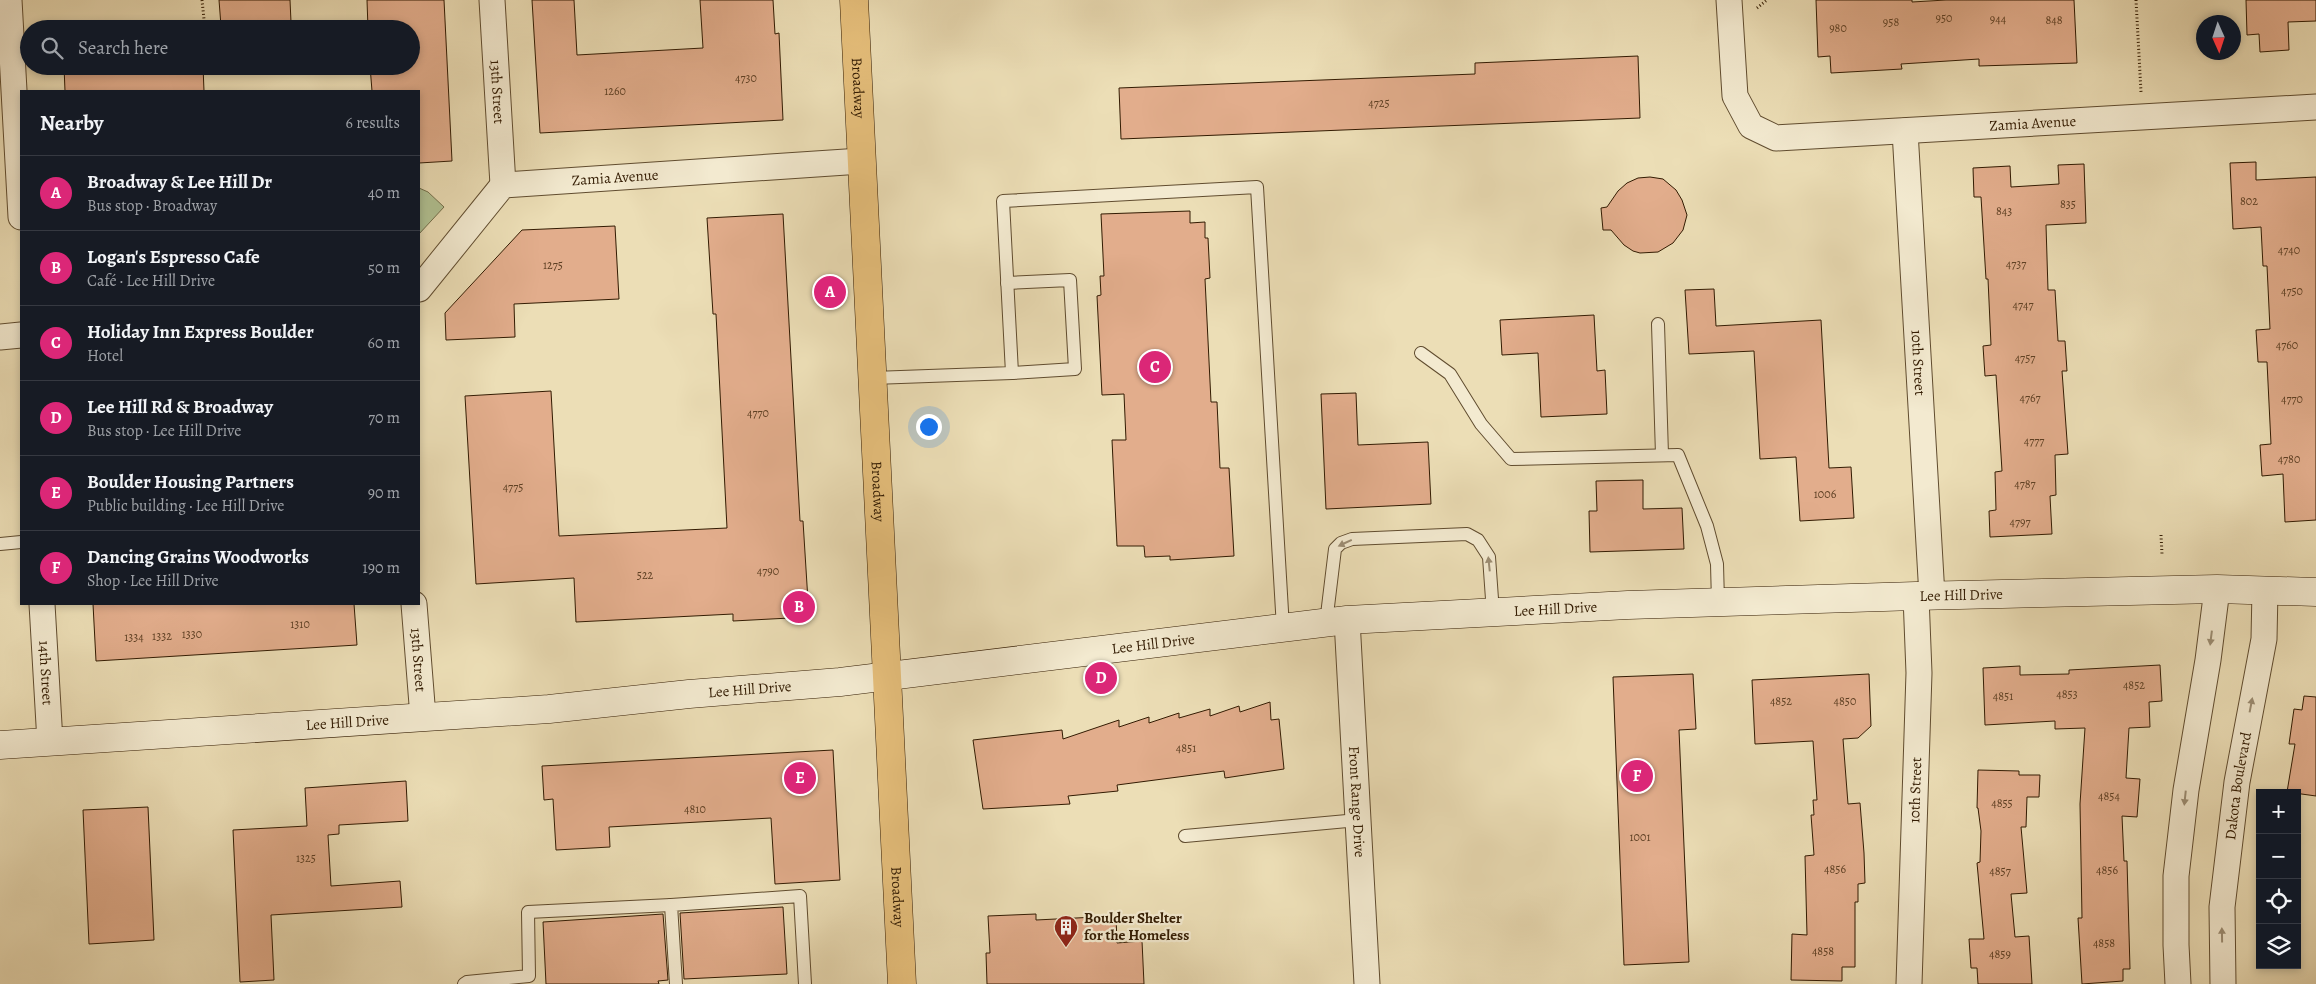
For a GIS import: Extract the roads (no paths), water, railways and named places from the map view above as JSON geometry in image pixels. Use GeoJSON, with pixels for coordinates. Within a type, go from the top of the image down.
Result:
{"type":"FeatureCollection","features":[{"type":"Feature","properties":{"kind":"main road","name":"Broadway"},"geometry":{"type":"LineString","coordinates":[[854,0],[902,984]]}},
{"type":"Feature","properties":{"kind":"street"},"geometry":{"type":"LineString","coordinates":[[9,0],[13,152],[20,209]]}},
{"type":"Feature","properties":{"kind":"street","name":"13th Street"},"geometry":{"type":"LineString","coordinates":[[492,0],[503,185]]}},
{"type":"Feature","properties":{"kind":"street","name":"Zamia Avenue"},"geometry":{"type":"LineString","coordinates":[[1729,0],[1735,96],[1751,126],[1776,138],[2316,107]]}},
{"type":"Feature","properties":{"kind":"street","name":"10th Street"},"geometry":{"type":"LineString","coordinates":[[1905,131],[1924,596],[1919,673],[1909,984]]}},
{"type":"Feature","properties":{"kind":"street","name":"Zamia Avenue"},"geometry":{"type":"LineString","coordinates":[[503,185],[861,161]]}},
{"type":"Feature","properties":{"kind":"street"},"geometry":{"type":"LineString","coordinates":[[420,288],[503,185]]}},
{"type":"Feature","properties":{"kind":"street"},"geometry":{"type":"LineString","coordinates":[[0,337],[20,336]]}},
{"type":"Feature","properties":{"kind":"street"},"geometry":{"type":"LineString","coordinates":[[2178,984],[2176,876],[2186,790],[2208,660],[2217,589]]}},
{"type":"Feature","properties":{"kind":"street","name":"Lee Hill Drive"},"geometry":{"type":"LineString","coordinates":[[0,745],[550,709],[887,677],[1337,621],[1718,602],[2217,589],[2316,592]]}},
{"type":"Feature","properties":{"kind":"street","name":"Dakota Boulevard"},"geometry":{"type":"LineString","coordinates":[[2223,984],[2222,907],[2236,782],[2264,639],[2265,590]]}},
{"type":"Feature","properties":{"kind":"street","name":"14th Street"},"geometry":{"type":"LineString","coordinates":[[42,605],[50,742]]}},
{"type":"Feature","properties":{"kind":"street","name":"13th Street"},"geometry":{"type":"LineString","coordinates":[[414,605],[422,717]]}},
{"type":"Feature","properties":{"kind":"street","name":"Front Range Drive"},"geometry":{"type":"LineString","coordinates":[[1337,621],[1358,820],[1367,984]]}},
{"type":"Feature","properties":{"kind":"lane"},"geometry":{"type":"LineString","coordinates":[[1012,373],[1003,201],[1257,187],[1283,628]]}},
{"type":"Feature","properties":{"kind":"lane"},"geometry":{"type":"LineString","coordinates":[[873,378],[1075,369],[1070,280],[1007,283]]}},
{"type":"Feature","properties":{"kind":"lane"},"geometry":{"type":"LineString","coordinates":[[1658,324],[1662,455]]}},
{"type":"Feature","properties":{"kind":"lane"},"geometry":{"type":"LineString","coordinates":[[1421,354],[1450,374],[1481,424],[1510,459],[1678,455],[1706,526],[1717,564],[1718,602]]}},
{"type":"Feature","properties":{"kind":"lane"},"geometry":{"type":"LineString","coordinates":[[1337,621],[1335,549],[1341,543],[1352,539],[1467,534],[1478,540],[1489,557],[1493,612]]}},
{"type":"Feature","properties":{"kind":"lane"},"geometry":{"type":"LineString","coordinates":[[0,544],[20,542]]}},
{"type":"Feature","properties":{"kind":"lane"},"geometry":{"type":"LineString","coordinates":[[1185,836],[1358,820]]}},
{"type":"Feature","properties":{"kind":"lane"},"geometry":{"type":"LineString","coordinates":[[464,984],[467,982],[529,976],[528,912],[800,896],[805,984]]}},
{"type":"Feature","properties":{"kind":"lane"},"geometry":{"type":"LineString","coordinates":[[671,905],[676,984]]}},
{"type":"Feature","properties":{"kind":"place","name":"Broadway & Lee Hill Dr"},"geometry":{"type":"Point","coordinates":[830,292]}},
{"type":"Feature","properties":{"kind":"place","name":"Holiday Inn Express Boulder"},"geometry":{"type":"Point","coordinates":[1155,367]}},
{"type":"Feature","properties":{"kind":"place","name":"Logan's Espresso Cafe"},"geometry":{"type":"Point","coordinates":[799,607]}},
{"type":"Feature","properties":{"kind":"place","name":"Lee Hill Rd & Broadway"},"geometry":{"type":"Point","coordinates":[1101,678]}},
{"type":"Feature","properties":{"kind":"place","name":"Dancing Grains Woodworks"},"geometry":{"type":"Point","coordinates":[1637,776]}},
{"type":"Feature","properties":{"kind":"place","name":"Boulder Housing Partners"},"geometry":{"type":"Point","coordinates":[800,778]}},
{"type":"Feature","properties":{"kind":"place","name":"Boulder Shelter for the Homeless"},"geometry":{"type":"Point","coordinates":[1066,948]}}]}
